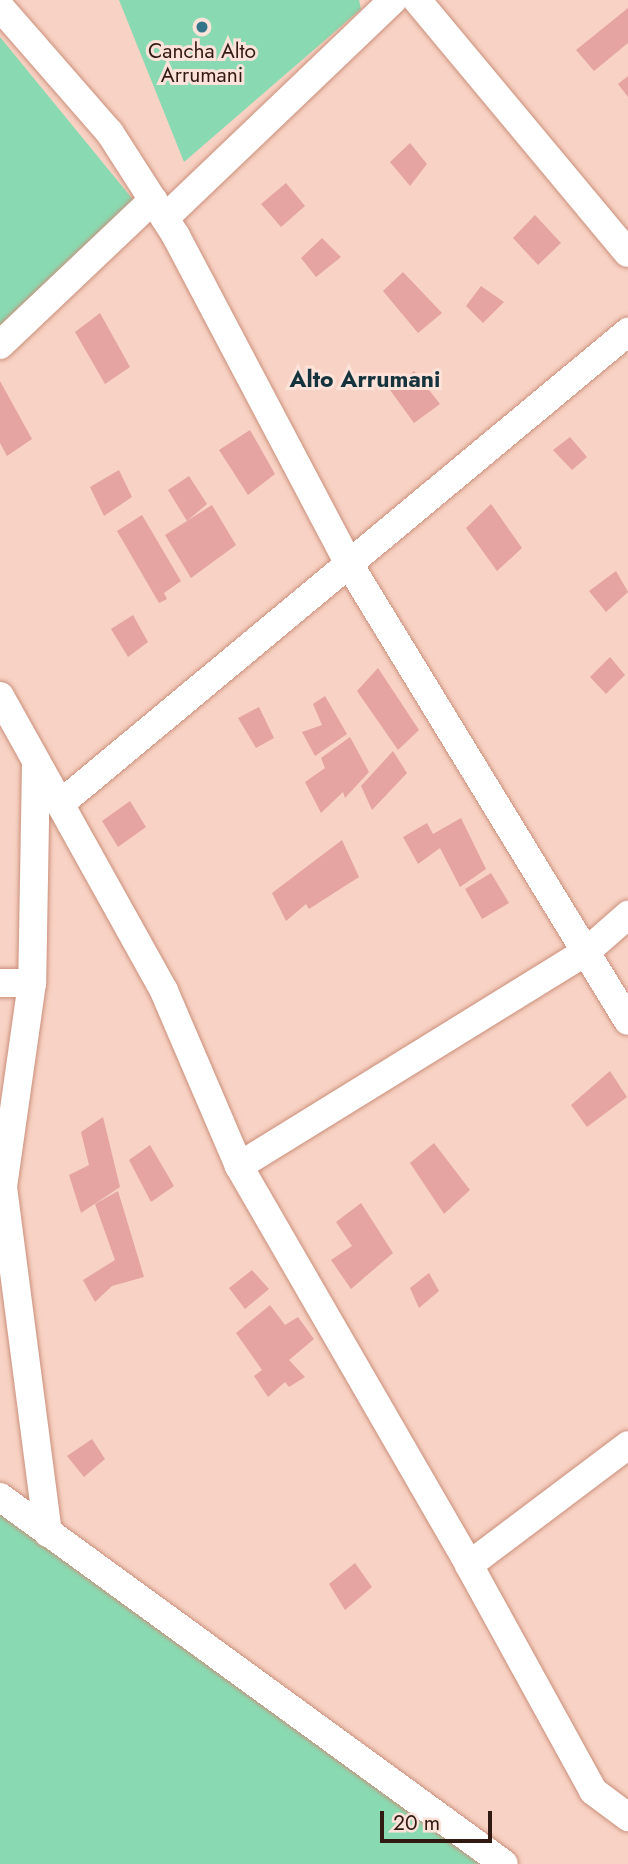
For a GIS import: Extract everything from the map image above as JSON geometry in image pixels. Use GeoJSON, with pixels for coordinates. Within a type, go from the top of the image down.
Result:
{"type":"FeatureCollection","features":[{"type":"Feature","properties":{"kind":"street"},"geometry":{"type":"LineString","coordinates":[[0,345],[159,209],[393,0]]}},
{"type":"Feature","properties":{"kind":"street"},"geometry":{"type":"LineString","coordinates":[[417,0],[628,253]]}},
{"type":"Feature","properties":{"kind":"street"},"geometry":{"type":"LineString","coordinates":[[0,7],[110,133],[159,209],[349,564],[628,1021]]}},
{"type":"Feature","properties":{"kind":"street"},"geometry":{"type":"LineString","coordinates":[[60,804],[628,332]]}},
{"type":"Feature","properties":{"kind":"street"},"geometry":{"type":"LineString","coordinates":[[0,696],[164,990],[239,1166],[469,1565],[593,1791],[628,1817]]}},
{"type":"Feature","properties":{"kind":"street"},"geometry":{"type":"LineString","coordinates":[[36,762],[32,983],[3,1187],[48,1533]]}},
{"type":"Feature","properties":{"kind":"street"},"geometry":{"type":"LineString","coordinates":[[239,1166],[587,951],[628,915]]}},
{"type":"Feature","properties":{"kind":"street"},"geometry":{"type":"LineString","coordinates":[[0,983],[32,983]]}},
{"type":"Feature","properties":{"kind":"street"},"geometry":{"type":"LineString","coordinates":[[469,1565],[628,1445]]}},
{"type":"Feature","properties":{"kind":"street"},"geometry":{"type":"LineString","coordinates":[[0,1497],[504,1864]]}},
{"type":"Feature","properties":{"kind":"green space"},"geometry":{"type":"Polygon","coordinates":[[[119,0],[359,0],[361,9],[184,162],[119,0]]]}},
{"type":"Feature","properties":{"kind":"green space"},"geometry":{"type":"Polygon","coordinates":[[[0,37],[135,202],[0,326],[0,37]]]}},
{"type":"Feature","properties":{"kind":"green space"},"geometry":{"type":"Polygon","coordinates":[[[0,1512],[480,1864],[0,1864],[0,1512]]]}},
{"type":"Feature","properties":{"kind":"building"},"geometry":{"type":"Polygon","coordinates":[[[628,8],[628,43],[594,71],[576,50],[628,8]]]}},
{"type":"Feature","properties":{"kind":"building"},"geometry":{"type":"Polygon","coordinates":[[[628,76],[628,97],[618,84],[628,76]]]}},
{"type":"Feature","properties":{"kind":"building"},"geometry":{"type":"Polygon","coordinates":[[[410,143],[427,164],[410,186],[390,162],[410,143]]]}},
{"type":"Feature","properties":{"kind":"building"},"geometry":{"type":"Polygon","coordinates":[[[286,183],[305,206],[281,227],[261,204],[286,183]]]}},
{"type":"Feature","properties":{"kind":"building"},"geometry":{"type":"Polygon","coordinates":[[[535,215],[561,243],[538,265],[513,238],[535,215]]]}},
{"type":"Feature","properties":{"kind":"building"},"geometry":{"type":"Polygon","coordinates":[[[322,238],[341,257],[316,277],[301,258],[322,238]]]}},
{"type":"Feature","properties":{"kind":"building"},"geometry":{"type":"Polygon","coordinates":[[[403,272],[442,313],[418,333],[383,291],[403,272]]]}},
{"type":"Feature","properties":{"kind":"building"},"geometry":{"type":"Polygon","coordinates":[[[481,286],[504,302],[483,323],[466,306],[481,286]]]}},
{"type":"Feature","properties":{"kind":"building"},"geometry":{"type":"Polygon","coordinates":[[[100,313],[130,367],[105,384],[75,332],[100,313]]]}},
{"type":"Feature","properties":{"kind":"building"},"geometry":{"type":"Polygon","coordinates":[[[414,371],[440,404],[414,423],[390,390],[414,371]]]}},
{"type":"Feature","properties":{"kind":"building"},"geometry":{"type":"Polygon","coordinates":[[[0,381],[32,439],[7,456],[0,443],[0,381]]]}},
{"type":"Feature","properties":{"kind":"building"},"geometry":{"type":"Polygon","coordinates":[[[250,430],[275,474],[248,495],[219,450],[250,430]]]}},
{"type":"Feature","properties":{"kind":"building"},"geometry":{"type":"Polygon","coordinates":[[[570,437],[587,457],[572,470],[553,450],[570,437]]]}},
{"type":"Feature","properties":{"kind":"building"},"geometry":{"type":"Polygon","coordinates":[[[119,470],[132,497],[104,516],[90,487],[119,470]]]}},
{"type":"Feature","properties":{"kind":"building"},"geometry":{"type":"Polygon","coordinates":[[[189,476],[207,504],[187,521],[168,490],[189,476]]]}},
{"type":"Feature","properties":{"kind":"building"},"geometry":{"type":"Polygon","coordinates":[[[491,504],[522,548],[497,571],[466,528],[491,504]]]}},
{"type":"Feature","properties":{"kind":"building"},"geometry":{"type":"Polygon","coordinates":[[[212,505],[236,545],[191,578],[165,535],[212,505]]]}},
{"type":"Feature","properties":{"kind":"building"},"geometry":{"type":"Polygon","coordinates":[[[142,515],[181,581],[164,593],[167,599],[159,603],[117,531],[142,515]]]}},
{"type":"Feature","properties":{"kind":"building"},"geometry":{"type":"Polygon","coordinates":[[[616,571],[628,592],[606,612],[589,591],[616,571]]]}},
{"type":"Feature","properties":{"kind":"building"},"geometry":{"type":"Polygon","coordinates":[[[133,615],[148,642],[128,657],[111,629],[133,615]]]}},
{"type":"Feature","properties":{"kind":"building"},"geometry":{"type":"Polygon","coordinates":[[[610,657],[625,675],[606,694],[590,677],[610,657]]]}},
{"type":"Feature","properties":{"kind":"building"},"geometry":{"type":"Polygon","coordinates":[[[378,668],[419,730],[398,750],[357,691],[378,668]]]}},
{"type":"Feature","properties":{"kind":"building"},"geometry":{"type":"Polygon","coordinates":[[[325,696],[347,734],[315,756],[302,732],[322,725],[313,704],[325,696]]]}},
{"type":"Feature","properties":{"kind":"building"},"geometry":{"type":"Polygon","coordinates":[[[259,707],[274,738],[256,748],[238,718],[259,707]]]}},
{"type":"Feature","properties":{"kind":"building"},"geometry":{"type":"Polygon","coordinates":[[[350,737],[369,772],[345,798],[343,792],[321,813],[305,782],[325,768],[321,758],[350,737]]]}},
{"type":"Feature","properties":{"kind":"building"},"geometry":{"type":"Polygon","coordinates":[[[393,751],[407,773],[372,810],[361,786],[393,751]]]}},
{"type":"Feature","properties":{"kind":"building"},"geometry":{"type":"Polygon","coordinates":[[[130,801],[146,827],[118,847],[102,821],[130,801]]]}},
{"type":"Feature","properties":{"kind":"building"},"geometry":{"type":"Polygon","coordinates":[[[461,818],[486,869],[460,887],[440,848],[418,864],[403,837],[427,823],[433,834],[461,818]]]}},
{"type":"Feature","properties":{"kind":"building"},"geometry":{"type":"Polygon","coordinates":[[[342,840],[359,877],[309,909],[306,904],[286,921],[272,893],[342,840]]]}},
{"type":"Feature","properties":{"kind":"building"},"geometry":{"type":"Polygon","coordinates":[[[491,873],[509,903],[482,919],[465,889],[491,873]]]}},
{"type":"Feature","properties":{"kind":"building"},"geometry":{"type":"Polygon","coordinates":[[[610,1071],[627,1097],[587,1127],[571,1105],[610,1071]]]}},
{"type":"Feature","properties":{"kind":"building"},"geometry":{"type":"Polygon","coordinates":[[[103,1117],[120,1187],[81,1213],[69,1175],[89,1165],[81,1132],[103,1117]]]}},
{"type":"Feature","properties":{"kind":"building"},"geometry":{"type":"Polygon","coordinates":[[[434,1143],[470,1190],[444,1214],[410,1163],[434,1143]]]}},
{"type":"Feature","properties":{"kind":"building"},"geometry":{"type":"Polygon","coordinates":[[[150,1145],[174,1186],[151,1202],[129,1160],[150,1145]]]}},
{"type":"Feature","properties":{"kind":"building"},"geometry":{"type":"Polygon","coordinates":[[[118,1191],[144,1277],[112,1286],[95,1302],[83,1280],[115,1260],[95,1204],[118,1191]]]}},
{"type":"Feature","properties":{"kind":"building"},"geometry":{"type":"Polygon","coordinates":[[[361,1203],[393,1253],[351,1289],[331,1260],[352,1246],[336,1222],[361,1203]]]}},
{"type":"Feature","properties":{"kind":"building"},"geometry":{"type":"Polygon","coordinates":[[[252,1270],[269,1289],[245,1309],[229,1288],[252,1270]]]}},
{"type":"Feature","properties":{"kind":"building"},"geometry":{"type":"Polygon","coordinates":[[[429,1273],[439,1291],[419,1308],[410,1288],[429,1273]]]}},
{"type":"Feature","properties":{"kind":"building"},"geometry":{"type":"Polygon","coordinates":[[[270,1305],[285,1325],[298,1317],[314,1339],[289,1360],[305,1377],[289,1387],[285,1382],[268,1397],[254,1376],[262,1370],[236,1333],[270,1305]]]}},
{"type":"Feature","properties":{"kind":"building"},"geometry":{"type":"Polygon","coordinates":[[[92,1439],[105,1459],[84,1477],[67,1456],[92,1439]]]}},
{"type":"Feature","properties":{"kind":"building"},"geometry":{"type":"Polygon","coordinates":[[[355,1563],[372,1587],[345,1610],[329,1584],[355,1563]]]}},
{"type":"Feature","properties":{"kind":"place","name":"Cancha Alto Arrumani"},"geometry":{"type":"Point","coordinates":[202,27]}},
{"type":"Feature","properties":{"kind":"district","name":"Alto Arrumani"},"geometry":{"type":"Point","coordinates":[365,379]}}]}
